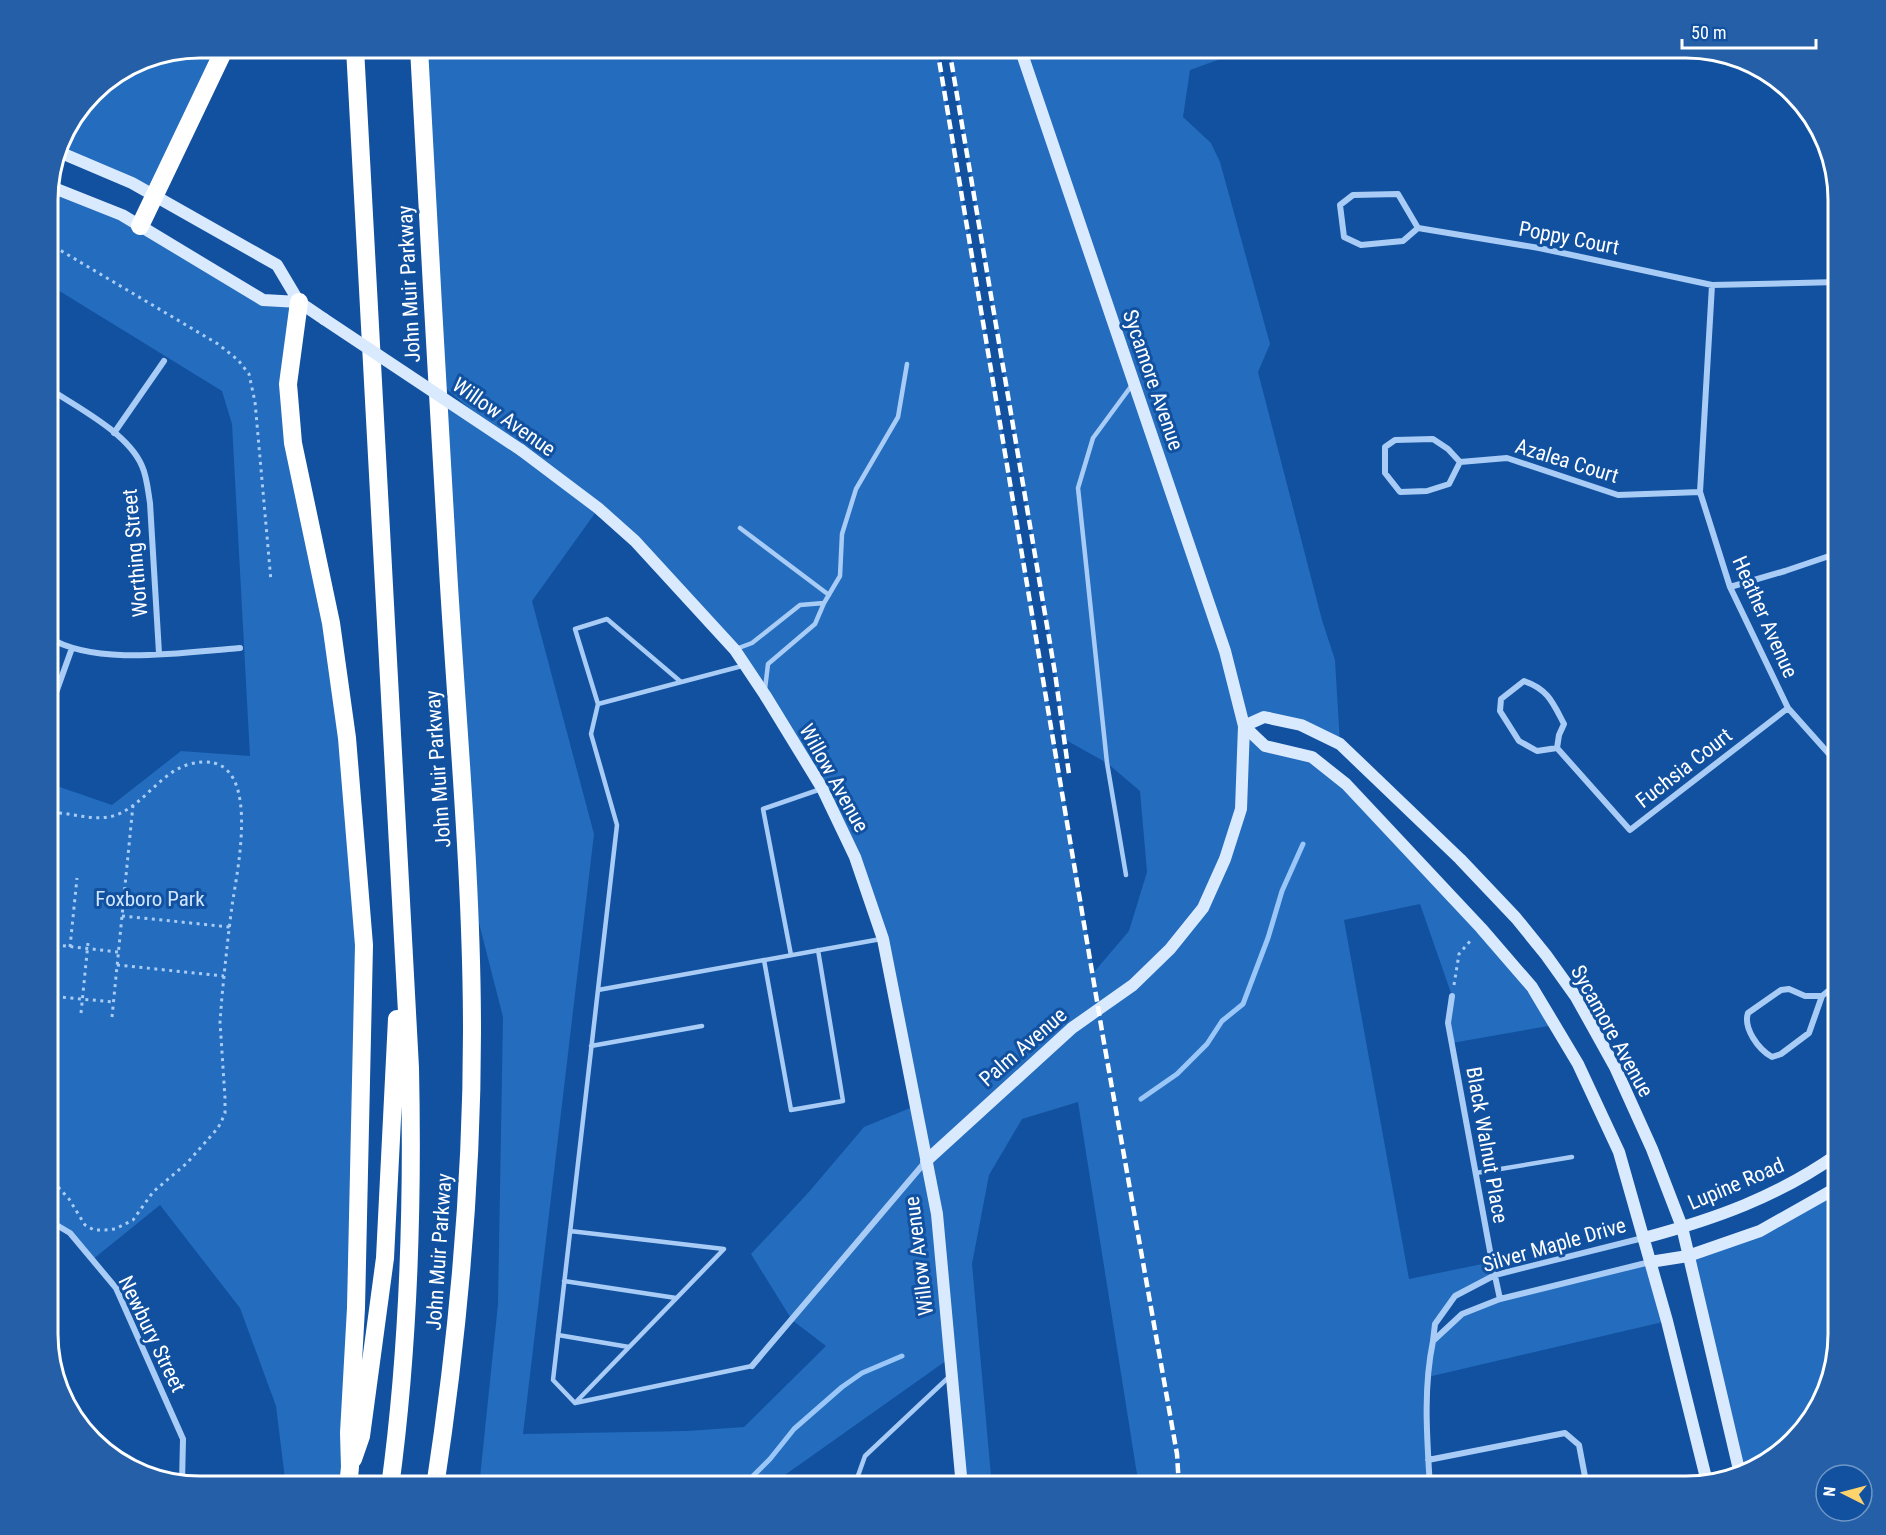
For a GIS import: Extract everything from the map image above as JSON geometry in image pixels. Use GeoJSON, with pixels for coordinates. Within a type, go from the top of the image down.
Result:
{"type":"FeatureCollection","features":[{"type":"Feature","properties":{"kind":"highway"},"geometry":{"type":"LineString","coordinates":[[140,226],[220,59]]}},
{"type":"Feature","properties":{"kind":"highway","name":"John Muir Parkway"},"geometry":{"type":"LineString","coordinates":[[356,59],[410,1068],[411,1225],[401,1382],[391,1476]]}},
{"type":"Feature","properties":{"kind":"highway","name":"John Muir Parkway"},"geometry":{"type":"LineString","coordinates":[[420,59],[438,412],[468,880],[472,1034],[468,1187],[463,1263],[456,1340],[437,1476]]}},
{"type":"Feature","properties":{"kind":"highway"},"geometry":{"type":"LineString","coordinates":[[299,302],[288,384],[293,443],[332,623],[347,738],[364,945],[356,1308],[349,1433],[349,1476]]}},
{"type":"Feature","properties":{"kind":"highway"},"geometry":{"type":"LineString","coordinates":[[350,1467],[361,1436],[386,1258],[402,915]]}},
{"type":"Feature","properties":{"kind":"street","name":"Sycamore Avenue"},"geometry":{"type":"LineString","coordinates":[[1024,59],[1225,651],[1244,726],[1264,717],[1301,725],[1340,744],[1461,859],[1516,918],[1576,997],[1615,1066],[1652,1149],[1682,1227],[1738,1467]]}},
{"type":"Feature","properties":{"kind":"street","name":"Willow Avenue"},"geometry":{"type":"LineString","coordinates":[[66,155],[132,183],[277,265],[299,302],[521,450],[598,508],[635,541],[735,650],[765,694],[822,788],[855,856],[884,939],[937,1214],[961,1476]]}},
{"type":"Feature","properties":{"kind":"street"},"geometry":{"type":"LineString","coordinates":[[59,190],[122,215],[263,300],[299,302]]}},
{"type":"Feature","properties":{"kind":"street"},"geometry":{"type":"LineString","coordinates":[[1398,194],[1418,228],[1403,242],[1361,245],[1344,237],[1340,205],[1353,195],[1398,194]]}},
{"type":"Feature","properties":{"kind":"street","name":"Poppy Court"},"geometry":{"type":"LineString","coordinates":[[1418,228],[1539,248],[1712,285],[1828,282]]}},
{"type":"Feature","properties":{"kind":"street","name":"Heather Avenue"},"geometry":{"type":"LineString","coordinates":[[1712,285],[1700,492],[1730,587],[1788,708],[1828,753]]}},
{"type":"Feature","properties":{"kind":"street"},"geometry":{"type":"LineString","coordinates":[[114,433],[164,361]]}},
{"type":"Feature","properties":{"kind":"street","name":"Worthing Street"},"geometry":{"type":"LineString","coordinates":[[59,396],[114,433],[142,465],[147,483],[159,653]]}},
{"type":"Feature","properties":{"kind":"street"},"geometry":{"type":"LineString","coordinates":[[1433,439],[1448,449],[1460,462],[1449,484],[1427,491],[1400,492],[1385,473],[1385,447],[1395,440],[1433,439]]}},
{"type":"Feature","properties":{"kind":"street","name":"Azalea Court"},"geometry":{"type":"LineString","coordinates":[[1460,462],[1508,458],[1618,495],[1700,492]]}},
{"type":"Feature","properties":{"kind":"street"},"geometry":{"type":"LineString","coordinates":[[1730,587],[1828,556]]}},
{"type":"Feature","properties":{"kind":"street"},"geometry":{"type":"LineString","coordinates":[[59,643],[114,656],[240,648]]}},
{"type":"Feature","properties":{"kind":"street"},"geometry":{"type":"LineString","coordinates":[[59,684],[72,648]]}},
{"type":"Feature","properties":{"kind":"street"},"geometry":{"type":"LineString","coordinates":[[1524,681],[1538,686],[1551,700],[1564,724],[1557,748],[1537,751],[1519,741],[1500,711],[1502,699],[1524,681]]}},
{"type":"Feature","properties":{"kind":"street","name":"Fuchsia Court"},"geometry":{"type":"LineString","coordinates":[[1557,748],[1630,831],[1788,708]]}},
{"type":"Feature","properties":{"kind":"street"},"geometry":{"type":"LineString","coordinates":[[1244,726],[1265,746],[1312,757],[1346,784],[1481,927],[1532,987],[1578,1064],[1620,1152],[1705,1475]]}},
{"type":"Feature","properties":{"kind":"street","name":"Palm Avenue"},"geometry":{"type":"LineString","coordinates":[[752,1366],[926,1161],[1072,1028],[1133,985],[1170,949],[1203,908],[1226,859],[1242,808],[1244,726]]}},
{"type":"Feature","properties":{"kind":"street"},"geometry":{"type":"LineString","coordinates":[[1822,996],[1805,996],[1789,989],[1781,990],[1748,1013],[1746,1020],[1748,1029],[1766,1053],[1772,1057],[1781,1054],[1809,1032],[1822,996],[1828,991]]}},
{"type":"Feature","properties":{"kind":"street","name":"Black Walnut Place"},"geometry":{"type":"LineString","coordinates":[[1452,996],[1448,1023],[1500,1299]]}},
{"type":"Feature","properties":{"kind":"street","name":"Lupine Road"},"geometry":{"type":"LineString","coordinates":[[1644,1238],[1708,1220],[1776,1192],[1828,1160]]}},
{"type":"Feature","properties":{"kind":"street"},"geometry":{"type":"LineString","coordinates":[[1650,1262],[1688,1256],[1760,1231],[1828,1193]]}},
{"type":"Feature","properties":{"kind":"street","name":"Newbury Street"},"geometry":{"type":"LineString","coordinates":[[59,1226],[70,1233],[116,1288],[183,1439],[182,1475]]}},
{"type":"Feature","properties":{"kind":"street","name":"Silver Maple Drive"},"geometry":{"type":"LineString","coordinates":[[1429,1476],[1426,1418],[1429,1358],[1436,1324],[1455,1296],[1495,1275],[1644,1238]]}},
{"type":"Feature","properties":{"kind":"street","name":"Silver Maple Drive"},"geometry":{"type":"LineString","coordinates":[[1433,1341],[1462,1314],[1500,1299],[1650,1262]]}},
{"type":"Feature","properties":{"kind":"street"},"geometry":{"type":"LineString","coordinates":[[1428,1460],[1565,1433],[1579,1445],[1585,1476]]}},
{"type":"Feature","properties":{"kind":"lane"},"geometry":{"type":"LineString","coordinates":[[765,694],[768,664],[815,624],[840,576],[842,534],[856,489],[898,417],[907,363]]}},
{"type":"Feature","properties":{"kind":"lane"},"geometry":{"type":"LineString","coordinates":[[1126,875],[1107,763],[1078,488],[1093,438],[1134,383]]}},
{"type":"Feature","properties":{"kind":"lane"},"geometry":{"type":"LineString","coordinates":[[740,528],[829,595]]}},
{"type":"Feature","properties":{"kind":"lane"},"geometry":{"type":"LineString","coordinates":[[735,650],[752,643],[800,605],[824,603]]}},
{"type":"Feature","properties":{"kind":"lane"},"geometry":{"type":"LineString","coordinates":[[574,1403],[553,1380],[616,825],[591,734],[598,704],[575,629],[608,619],[681,682]]}},
{"type":"Feature","properties":{"kind":"lane"},"geometry":{"type":"LineString","coordinates":[[598,704],[745,666]]}},
{"type":"Feature","properties":{"kind":"lane"},"geometry":{"type":"LineString","coordinates":[[791,955],[763,809],[822,788]]}},
{"type":"Feature","properties":{"kind":"lane"},"geometry":{"type":"LineString","coordinates":[[598,990],[884,939]]}},
{"type":"Feature","properties":{"kind":"lane"},"geometry":{"type":"LineString","coordinates":[[764,960],[791,1110],[822,1105],[843,1101],[818,950]]}},
{"type":"Feature","properties":{"kind":"lane"},"geometry":{"type":"LineString","coordinates":[[591,1046],[702,1026]]}},
{"type":"Feature","properties":{"kind":"lane"},"geometry":{"type":"LineString","coordinates":[[1476,1173],[1572,1157]]}},
{"type":"Feature","properties":{"kind":"lane"},"geometry":{"type":"LineString","coordinates":[[570,1231],[724,1249],[574,1403]]}},
{"type":"Feature","properties":{"kind":"lane"},"geometry":{"type":"LineString","coordinates":[[564,1281],[676,1298]]}},
{"type":"Feature","properties":{"kind":"lane"},"geometry":{"type":"LineString","coordinates":[[558,1335],[629,1347]]}},
{"type":"Feature","properties":{"kind":"lane"},"geometry":{"type":"LineString","coordinates":[[574,1403],[752,1366]]}},
{"type":"Feature","properties":{"kind":"lane"},"geometry":{"type":"LineString","coordinates":[[858,1476],[865,1455],[952,1374]]}},
{"type":"Feature","properties":{"kind":"path"},"geometry":{"type":"LineString","coordinates":[[59,249],[197,330],[238,360],[249,374],[255,402],[271,581]]}},
{"type":"Feature","properties":{"kind":"path"},"geometry":{"type":"LineString","coordinates":[[59,814],[103,818],[125,811],[172,772],[193,763],[212,763],[226,770],[238,791],[242,835],[220,1022],[225,1113],[218,1128],[187,1163],[153,1192],[133,1220],[115,1229],[94,1230],[85,1225],[69,1199],[59,1188]]}},
{"type":"Feature","properties":{"kind":"path"},"geometry":{"type":"LineString","coordinates":[[112,1017],[133,805]]}},
{"type":"Feature","properties":{"kind":"path"},"geometry":{"type":"LineString","coordinates":[[70,947],[77,878]]}},
{"type":"Feature","properties":{"kind":"path"},"geometry":{"type":"LineString","coordinates":[[122,916],[230,927]]}},
{"type":"Feature","properties":{"kind":"path"},"geometry":{"type":"LineString","coordinates":[[1452,996],[1459,954],[1481,927]]}},
{"type":"Feature","properties":{"kind":"path"},"geometry":{"type":"LineString","coordinates":[[81,1013],[88,943]]}},
{"type":"Feature","properties":{"kind":"path"},"geometry":{"type":"LineString","coordinates":[[59,946],[119,952]]}},
{"type":"Feature","properties":{"kind":"path"},"geometry":{"type":"LineString","coordinates":[[117,965],[224,976]]}},
{"type":"Feature","properties":{"kind":"path"},"geometry":{"type":"LineString","coordinates":[[59,997],[114,1002]]}},
{"type":"Feature","properties":{"kind":"green space"},"geometry":{"type":"Polygon","coordinates":[[[215,59],[154,196],[66,155],[77,129],[100,100],[129,77],[164,63],[215,59]]]}},
{"type":"Feature","properties":{"kind":"green space"},"geometry":{"type":"Polygon","coordinates":[[[421,59],[939,59],[1094,972],[1129,931],[1147,872],[1140,791],[1107,763],[1064,739],[1055,673],[951,59],[1220,59],[1190,70],[1183,117],[1211,143],[1220,162],[1270,344],[1258,372],[1322,620],[1335,660],[1340,744],[1264,717],[1245,726],[1265,746],[1312,757],[1454,899],[1554,1025],[1452,1043],[1448,1023],[1452,996],[1420,904],[1344,920],[1409,1279],[1492,1262],[1495,1275],[1463,1292],[1447,1306],[1436,1326],[1433,1339],[1462,1314],[1500,1299],[1650,1262],[1667,1321],[1428,1377],[1430,1476],[1137,1476],[1078,1102],[1022,1119],[989,1175],[972,1264],[991,1476],[961,1476],[950,1358],[784,1476],[480,1476],[498,1304],[503,1017],[468,880],[437,400],[516,447],[444,387],[421,59]],[[598,509],[532,601],[594,834],[523,1434],[687,1431],[744,1427],[826,1346],[792,1320],[751,1254],[808,1193],[864,1127],[915,1106],[883,939],[855,857],[735,650],[598,509]]]}},
{"type":"Feature","properties":{"kind":"green space","name":"Foxboro Park"},"geometry":{"type":"Polygon","coordinates":[[[59,194],[122,215],[263,300],[299,302],[288,384],[331,623],[364,945],[348,1476],[285,1476],[276,1406],[240,1308],[160,1205],[92,1260],[70,1233],[59,1226],[59,787],[112,805],[181,751],[250,756],[232,424],[222,391],[59,291],[59,194]]]}},
{"type":"Feature","properties":{"kind":"green space"},"geometry":{"type":"Polygon","coordinates":[[[1828,1193],[1828,1335],[1823,1371],[1813,1397],[1792,1428],[1764,1453],[1738,1467],[1688,1256],[1760,1231],[1828,1193]]]}},
{"type":"Feature","properties":{"kind":"waterway"},"geometry":{"type":"LineString","coordinates":[[1141,1099],[1177,1074],[1207,1044],[1222,1021],[1243,1004],[1268,938],[1282,891],[1303,844]]}},
{"type":"Feature","properties":{"kind":"waterway"},"geometry":{"type":"LineString","coordinates":[[753,1476],[794,1429],[842,1387],[862,1373],[902,1356]]}},
{"type":"Feature","properties":{"kind":"railway"},"geometry":{"type":"LineString","coordinates":[[939,59],[1103,1037],[1177,1454],[1178,1476]]}},
{"type":"Feature","properties":{"kind":"railway"},"geometry":{"type":"LineString","coordinates":[[951,59],[1055,673],[1069,774]]}}]}
